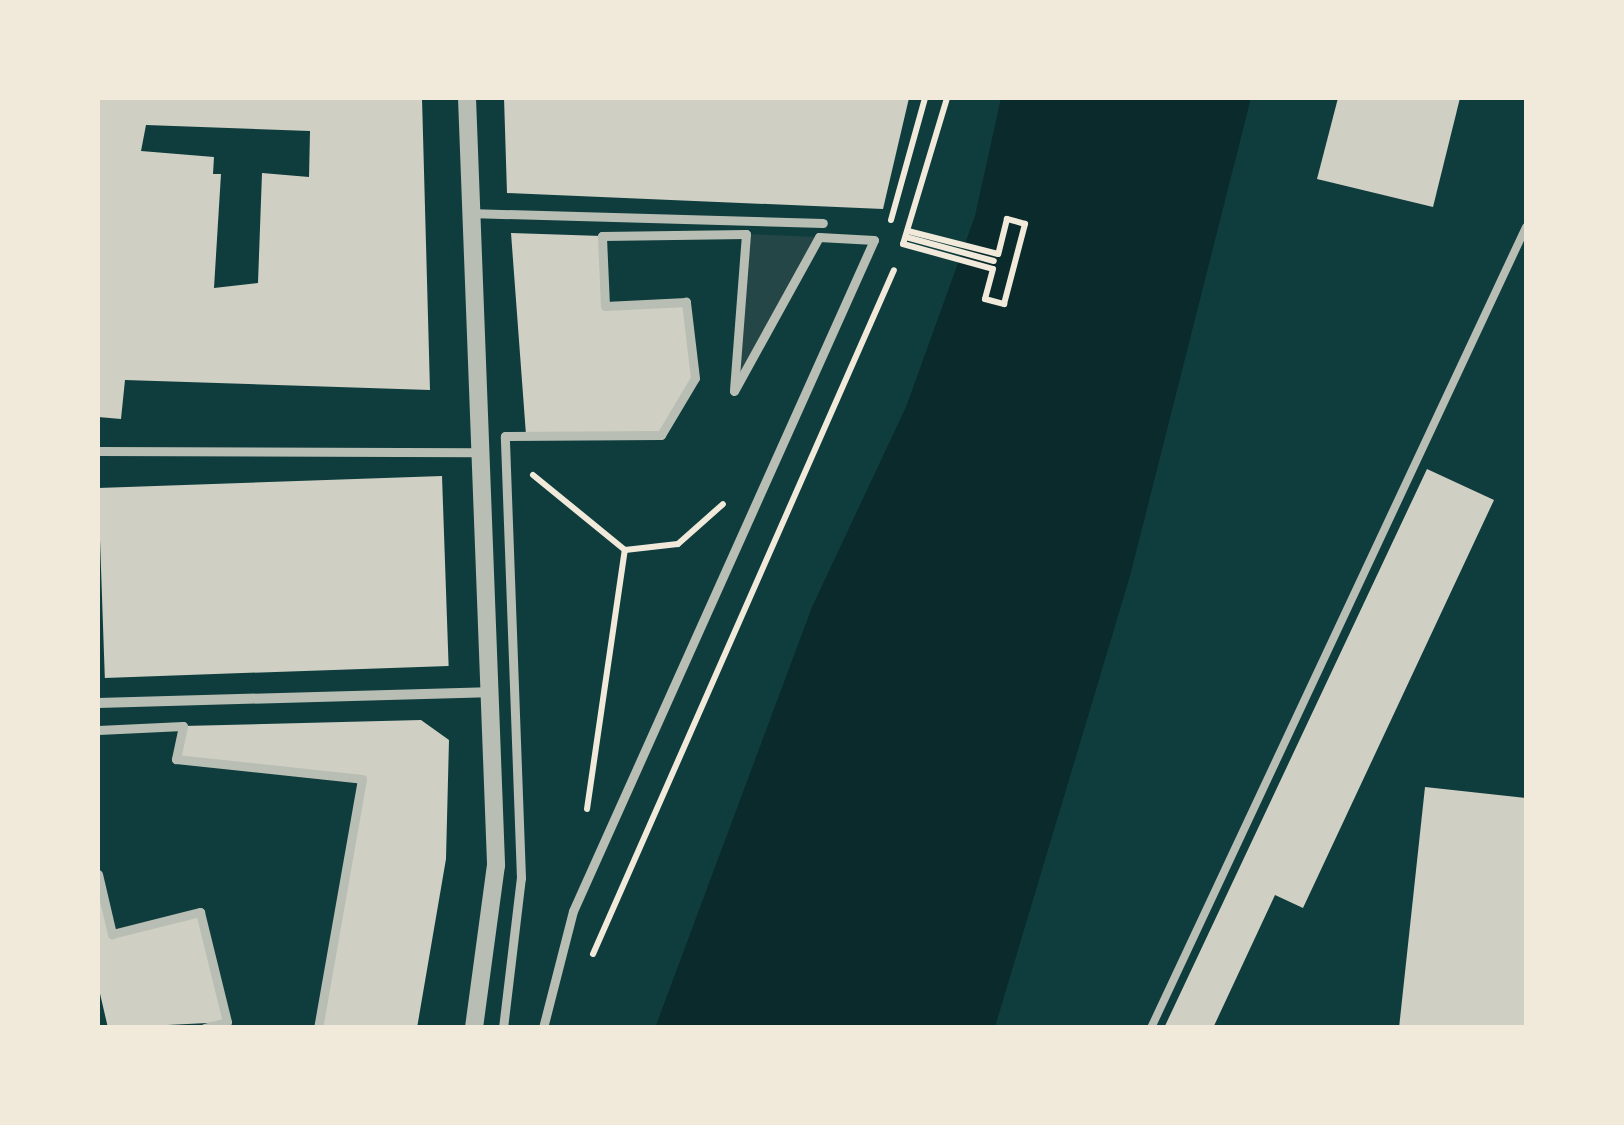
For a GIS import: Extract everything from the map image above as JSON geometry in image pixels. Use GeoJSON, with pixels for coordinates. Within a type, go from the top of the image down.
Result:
{"type":"FeatureCollection","features":[{"type":"Feature","properties":{"kind":"street"},"geometry":{"type":"LineString","coordinates":[[467,98],[466,213],[475,452],[496,865],[474,1028]]}},
{"type":"Feature","properties":{"kind":"street"},"geometry":{"type":"LineString","coordinates":[[466,213],[823,223]]}},
{"type":"Feature","properties":{"kind":"street"},"geometry":{"type":"LineString","coordinates":[[503,1028],[521,878],[506,436],[661,435],[695,378],[686,302],[606,306],[602,236],[746,234],[734,391],[819,237],[874,240],[784,452],[592,870],[543,1028]]}},
{"type":"Feature","properties":{"kind":"street"},"geometry":{"type":"LineString","coordinates":[[98,450],[475,452]]}},
{"type":"Feature","properties":{"kind":"street"},"geometry":{"type":"LineString","coordinates":[[98,703],[487,692]]}},
{"type":"Feature","properties":{"kind":"street"},"geometry":{"type":"LineString","coordinates":[[98,730],[183,726],[176,758],[362,779],[318,1028]]}},
{"type":"Feature","properties":{"kind":"street"},"geometry":{"type":"LineString","coordinates":[[98,874],[112,934],[200,912],[226,1022],[205,1028]]}},
{"type":"Feature","properties":{"kind":"lane"},"geometry":{"type":"LineString","coordinates":[[1151,1028],[1526,227]]}},
{"type":"Feature","properties":{"kind":"path"},"geometry":{"type":"LineString","coordinates":[[588,966],[841,404],[906,238],[947,98]]}},
{"type":"Feature","properties":{"kind":"path"},"geometry":{"type":"LineString","coordinates":[[1007,220],[1026,224],[1004,304],[985,299],[992,269],[906,238],[998,254],[1007,220]]}},
{"type":"Feature","properties":{"kind":"path"},"geometry":{"type":"LineString","coordinates":[[906,238],[994,262]]}},
{"type":"Feature","properties":{"kind":"path"},"geometry":{"type":"LineString","coordinates":[[784,452],[841,404]]}},
{"type":"Feature","properties":{"kind":"path"},"geometry":{"type":"LineString","coordinates":[[506,452],[624,550],[678,544],[731,498]]}},
{"type":"Feature","properties":{"kind":"path"},"geometry":{"type":"LineString","coordinates":[[621,890],[582,862],[600,678],[624,550]]}},
{"type":"Feature","properties":{"kind":"shaded area"},"geometry":{"type":"Polygon","coordinates":[[[1001,98],[1251,98],[1130,576],[995,1027],[655,1028],[812,607],[906,407],[975,216],[1001,98]]]}},
{"type":"Feature","properties":{"kind":"shaded area"},"geometry":{"type":"Polygon","coordinates":[[[746,234],[819,237],[734,391],[746,234]]]}},
{"type":"Feature","properties":{"kind":"building"},"geometry":{"type":"Polygon","coordinates":[[[98,98],[422,98],[430,390],[125,380],[121,419],[98,417],[98,98]],[[146,125],[141,151],[214,157],[213,174],[221,174],[214,288],[258,283],[262,173],[309,177],[310,131],[146,125]]]}},
{"type":"Feature","properties":{"kind":"building"},"geometry":{"type":"Polygon","coordinates":[[[504,98],[909,98],[883,209],[507,193],[504,98]]]}},
{"type":"Feature","properties":{"kind":"building"},"geometry":{"type":"Polygon","coordinates":[[[1338,98],[1460,98],[1433,207],[1317,179],[1338,98]]]}},
{"type":"Feature","properties":{"kind":"building"},"geometry":{"type":"Polygon","coordinates":[[[511,233],[602,236],[605,306],[686,302],[695,378],[661,435],[526,435],[511,233]]]}},
{"type":"Feature","properties":{"kind":"building"},"geometry":{"type":"Polygon","coordinates":[[[1427,469],[1494,500],[1303,908],[1275,895],[1213,1028],[1164,1028],[1427,469]]]}},
{"type":"Feature","properties":{"kind":"building"},"geometry":{"type":"Polygon","coordinates":[[[442,476],[449,666],[105,678],[98,488],[442,476]]]}},
{"type":"Feature","properties":{"kind":"building"},"geometry":{"type":"Polygon","coordinates":[[[421,720],[449,740],[446,859],[417,1028],[318,1028],[362,779],[176,759],[183,726],[421,720]]]}},
{"type":"Feature","properties":{"kind":"building"},"geometry":{"type":"Polygon","coordinates":[[[1425,787],[1526,798],[1526,1028],[1399,1028],[1425,787]]]}},
{"type":"Feature","properties":{"kind":"building"},"geometry":{"type":"Polygon","coordinates":[[[98,881],[112,934],[200,912],[227,1022],[108,1028],[98,985],[98,881]]]}}]}
